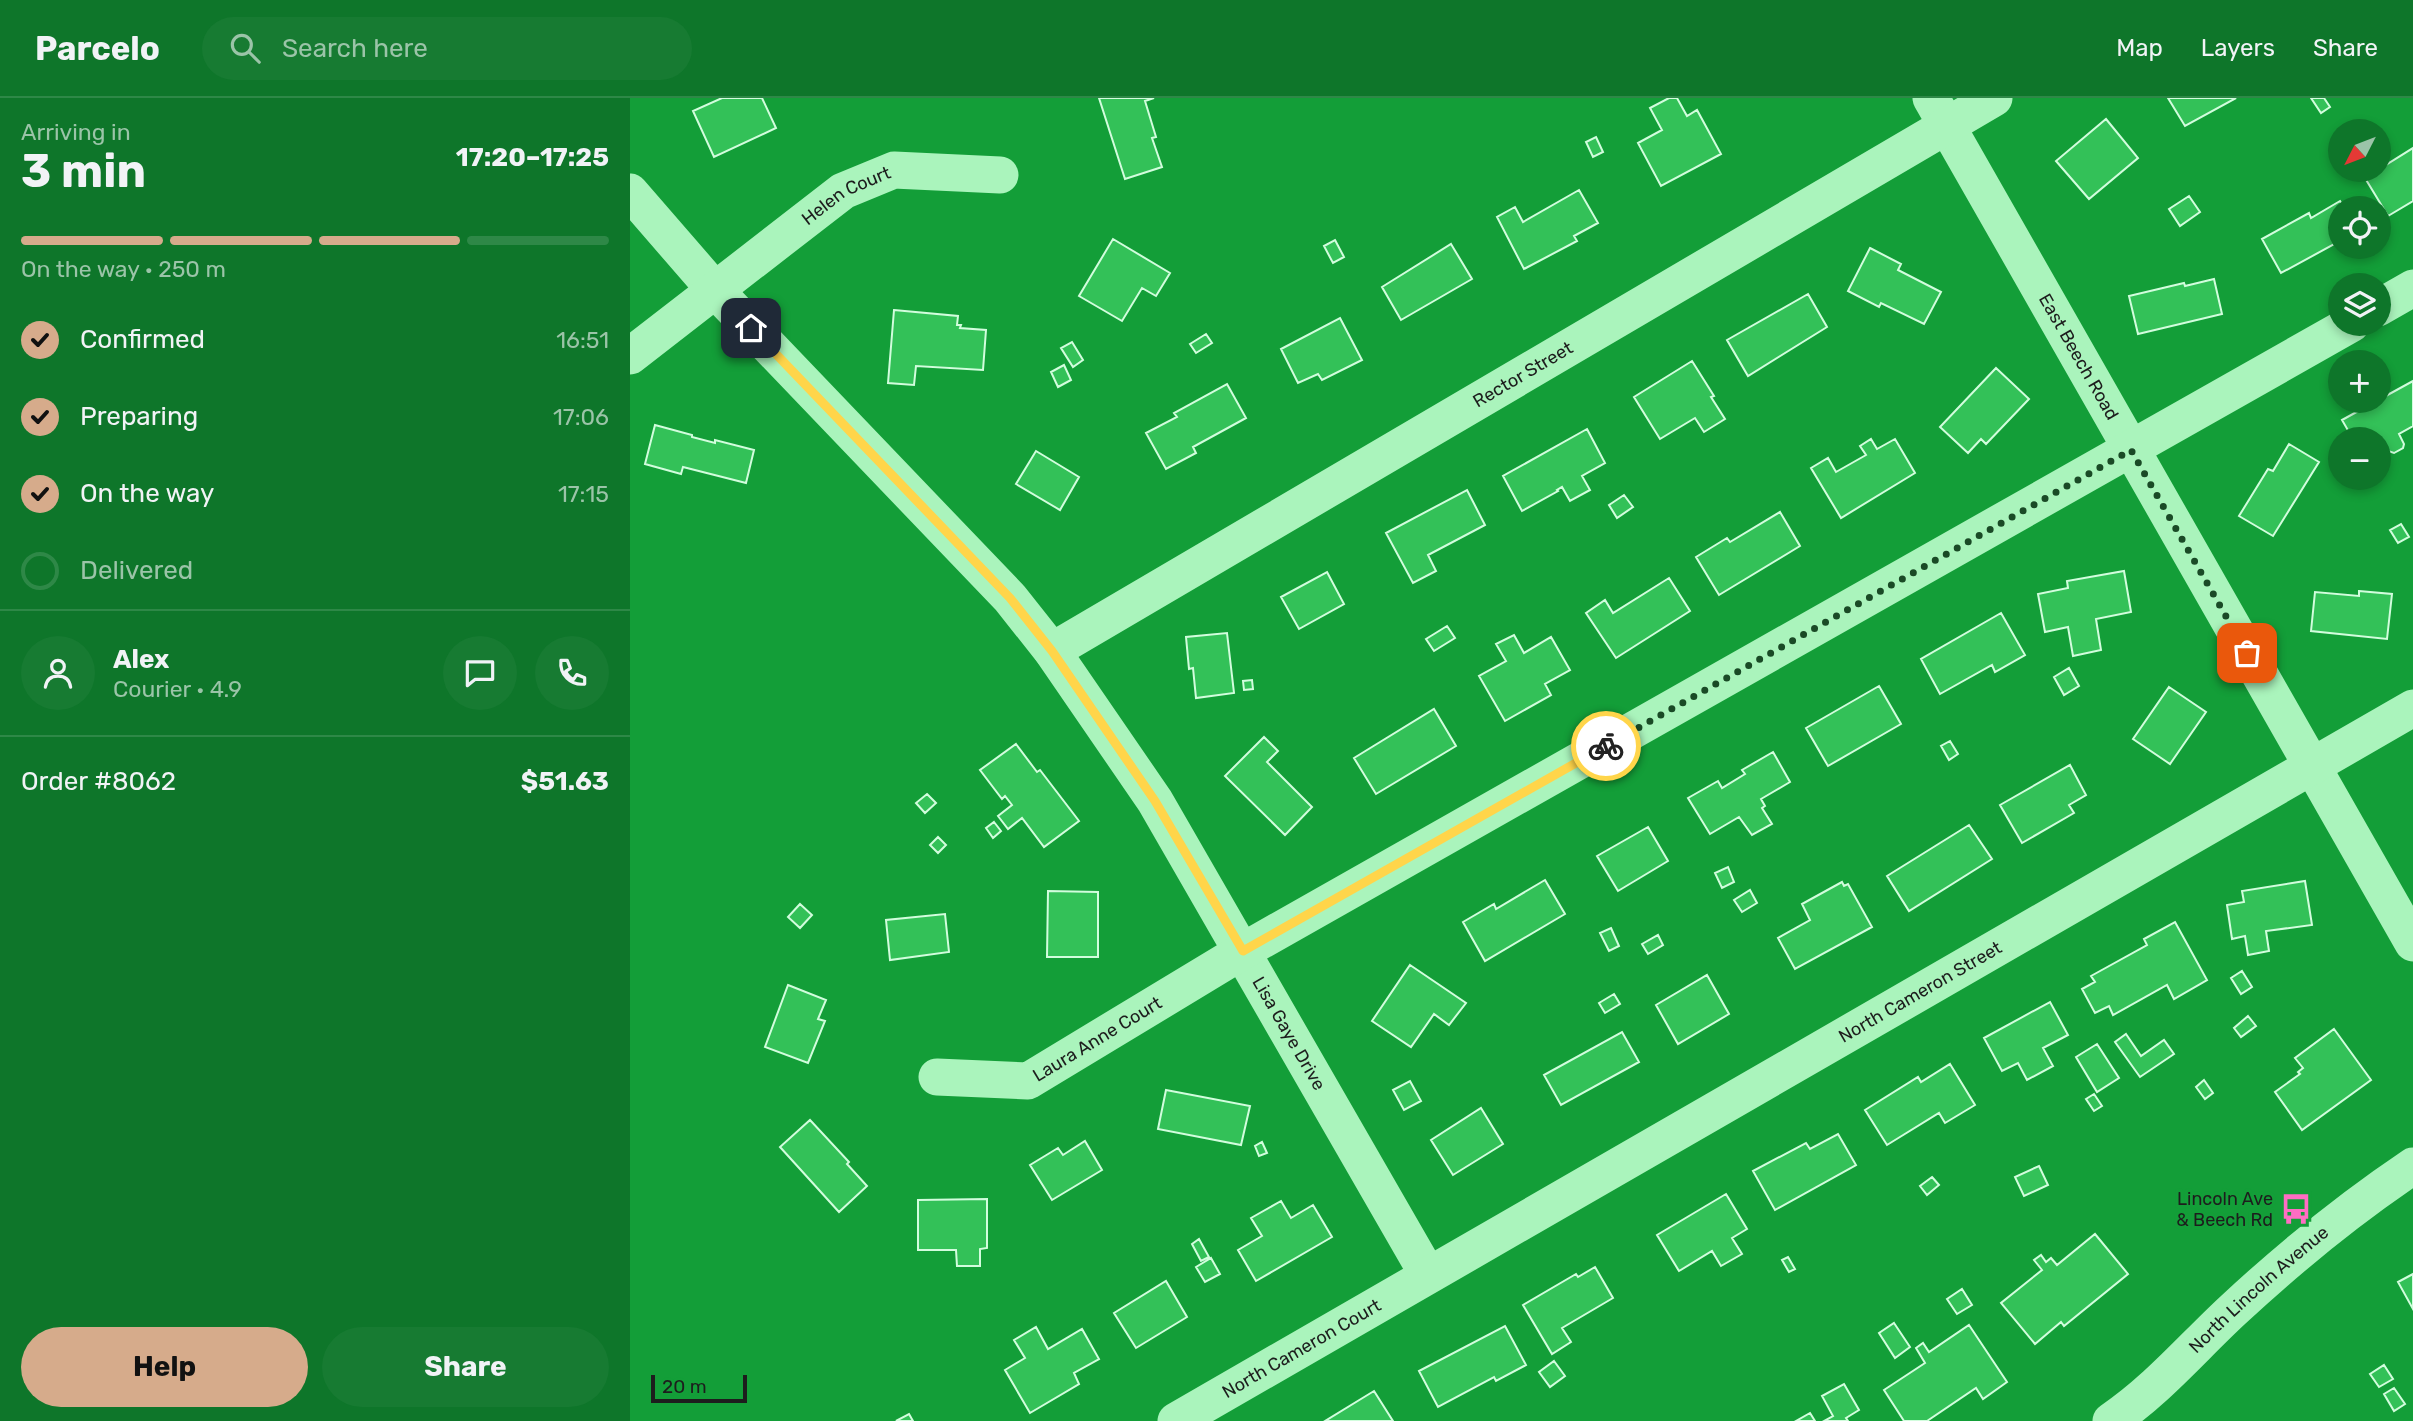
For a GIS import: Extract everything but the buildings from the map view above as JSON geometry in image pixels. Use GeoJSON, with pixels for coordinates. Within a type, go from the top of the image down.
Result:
{"type":"FeatureCollection","features":[{"type":"Feature","properties":{"kind":"street","name":"Rector Street"},"geometry":{"type":"LineString","coordinates":[[1052,651],[1939,112],[1994,98]]}},
{"type":"Feature","properties":{"kind":"street","name":"East Beech Road"},"geometry":{"type":"LineString","coordinates":[[1939,112],[2413,943]]}},
{"type":"Feature","properties":{"kind":"street","name":"Helen Court"},"geometry":{"type":"LineString","coordinates":[[630,356],[843,191],[894,170],[1000,175]]}},
{"type":"Feature","properties":{"kind":"street","name":"Lisa Gaye Drive"},"geometry":{"type":"LineString","coordinates":[[630,192],[714,289],[1010,598],[1052,651],[1155,801],[1427,1275]]}},
{"type":"Feature","properties":{"kind":"street"},"geometry":{"type":"LineString","coordinates":[[2391,301],[2413,288]]}},
{"type":"Feature","properties":{"kind":"street","name":"Laura Anne Court"},"geometry":{"type":"LineString","coordinates":[[937,1077],[1028,1081],[1243,951],[2330,336]]}},
{"type":"Feature","properties":{"kind":"street","name":"North Cameron Street"},"geometry":{"type":"LineString","coordinates":[[1427,1275],[2413,708]]}},
{"type":"Feature","properties":{"kind":"street","name":"North Lincoln Avenue"},"geometry":{"type":"LineString","coordinates":[[2111,1421],[2164,1378],[2234,1309],[2301,1250],[2362,1199],[2413,1167]]}},
{"type":"Feature","properties":{"kind":"street","name":"North Cameron Court"},"geometry":{"type":"LineString","coordinates":[[1176,1421],[1427,1275]]}},
{"type":"Feature","properties":{"kind":"way so far"},"geometry":{"type":"LineString","coordinates":[[1606,746],[2131,450],[2247,653]]}},
{"type":"Feature","properties":{"kind":"place","name":"Lincoln Ave & Beech Rd"},"geometry":{"type":"Point","coordinates":[2296,1209]}},
{"type":"Feature","properties":{"kind":"route"},"geometry":{"type":"LineString","coordinates":[[751,328],[1010,598],[1052,651],[1155,801],[1243,951],[1606,746]]}}]}
